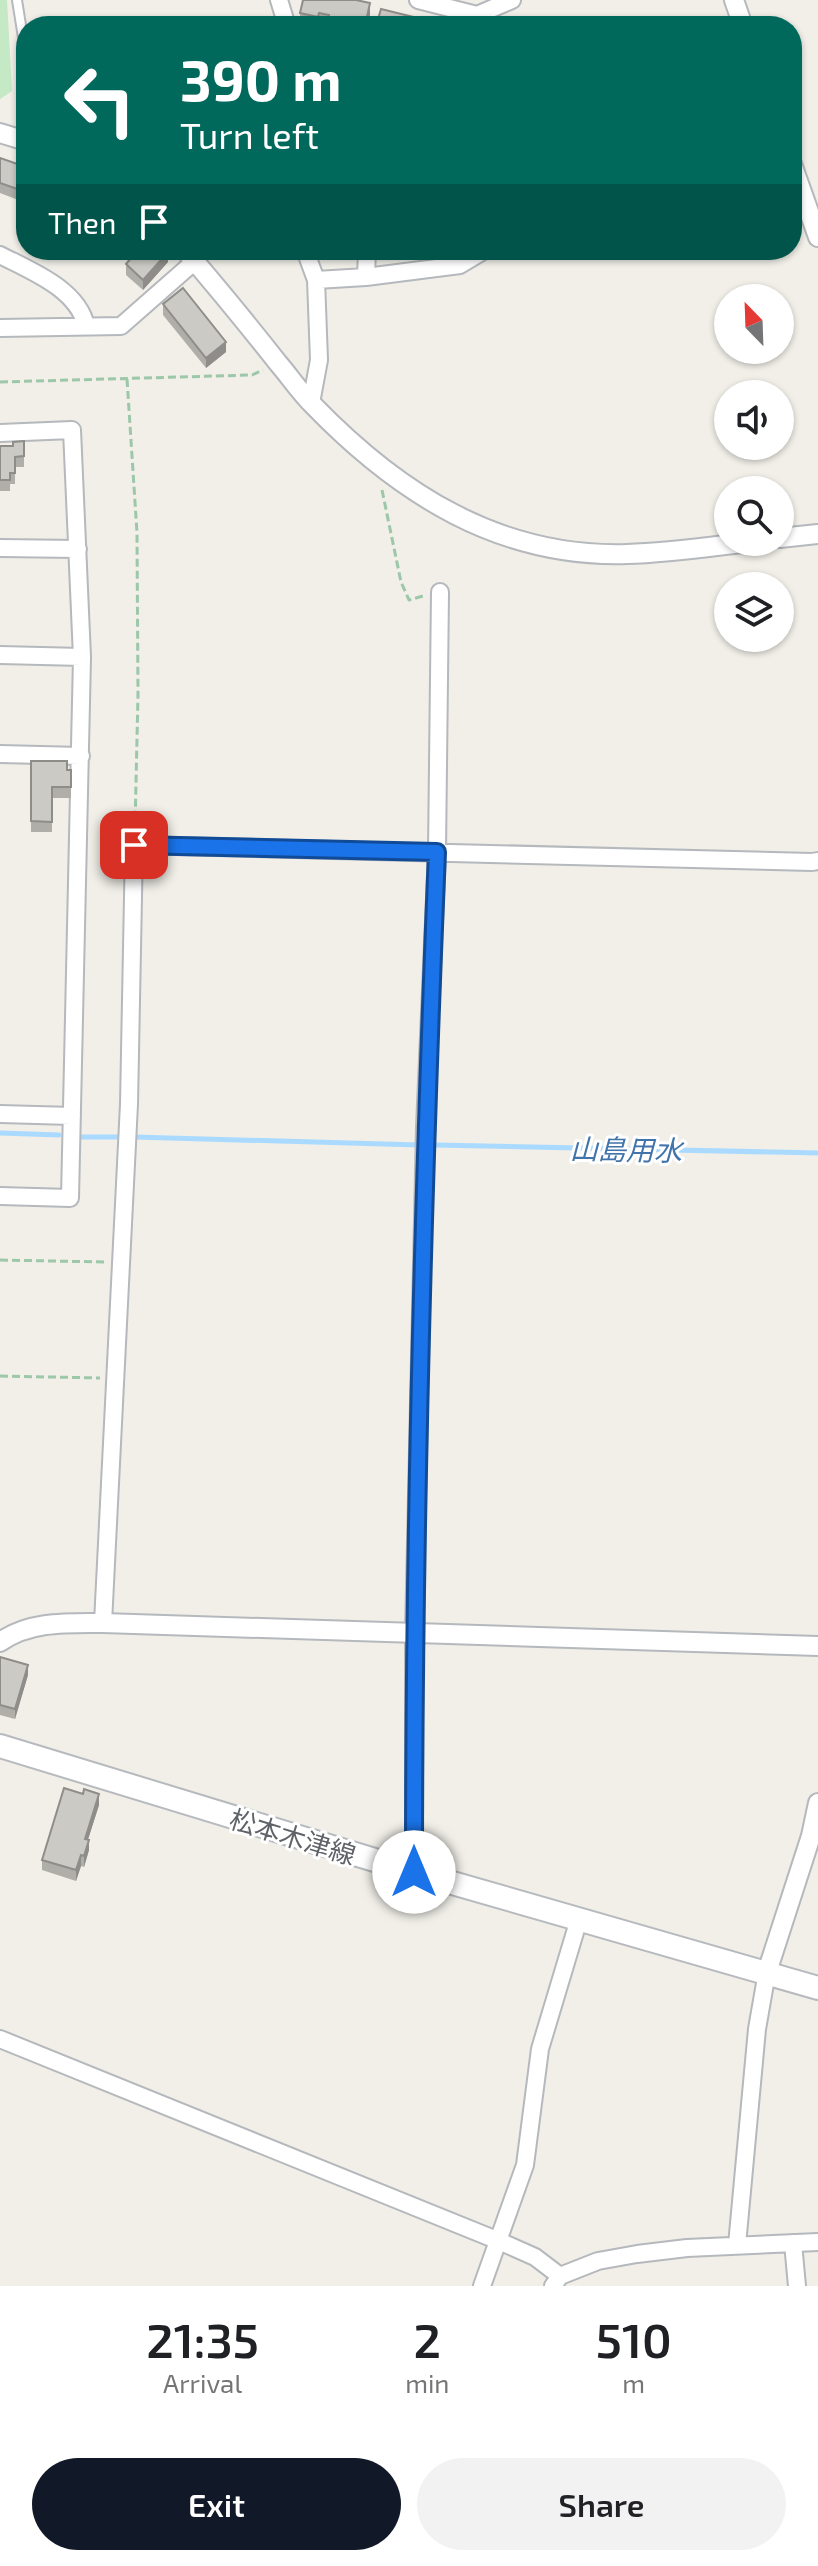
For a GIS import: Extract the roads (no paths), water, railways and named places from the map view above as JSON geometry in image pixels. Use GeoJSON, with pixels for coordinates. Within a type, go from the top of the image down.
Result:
{"type":"FeatureCollection","features":[{"type":"Feature","properties":{"kind":"main road","name":"松本木津線"},"geometry":{"type":"LineString","coordinates":[[0,1746],[414,1872],[818,1988]]}},
{"type":"Feature","properties":{"kind":"street"},"geometry":{"type":"LineString","coordinates":[[418,0],[477,15],[512,0]]}},
{"type":"Feature","properties":{"kind":"street"},"geometry":{"type":"LineString","coordinates":[[802,192],[818,237]]}},
{"type":"Feature","properties":{"kind":"street"},"geometry":{"type":"LineString","coordinates":[[0,255],[37,274],[72,300],[83,311],[86,326]]}},
{"type":"Feature","properties":{"kind":"street"},"geometry":{"type":"LineString","coordinates":[[0,328],[121,326],[186,260]]}},
{"type":"Feature","properties":{"kind":"street"},"geometry":{"type":"LineString","coordinates":[[193,260],[311,403],[378,466],[434,505],[481,529],[553,549],[626,555],[714,546]]}},
{"type":"Feature","properties":{"kind":"street"},"geometry":{"type":"LineString","coordinates":[[309,260],[316,280],[319,360],[311,403]]}},
{"type":"Feature","properties":{"kind":"street"},"geometry":{"type":"LineString","coordinates":[[366,277],[367,260]]}},
{"type":"Feature","properties":{"kind":"street"},"geometry":{"type":"LineString","coordinates":[[316,280],[460,265],[468,260]]}},
{"type":"Feature","properties":{"kind":"street"},"geometry":{"type":"LineString","coordinates":[[0,433],[72,430],[82,657],[70,1198],[0,1196]]}},
{"type":"Feature","properties":{"kind":"street"},"geometry":{"type":"LineString","coordinates":[[794,537],[818,534]]}},
{"type":"Feature","properties":{"kind":"street"},"geometry":{"type":"LineString","coordinates":[[0,548],[78,549]]}},
{"type":"Feature","properties":{"kind":"street"},"geometry":{"type":"LineString","coordinates":[[414,1872],[414,1632],[425,1127],[437,852],[440,592]]}},
{"type":"Feature","properties":{"kind":"street"},"geometry":{"type":"LineString","coordinates":[[0,655],[82,657]]}},
{"type":"Feature","properties":{"kind":"street"},"geometry":{"type":"LineString","coordinates":[[0,754],[81,756]]}},
{"type":"Feature","properties":{"kind":"street"},"geometry":{"type":"LineString","coordinates":[[103,1623],[129,1104],[134,845],[818,861]]}},
{"type":"Feature","properties":{"kind":"street"},"geometry":{"type":"LineString","coordinates":[[0,1114],[72,1116]]}},
{"type":"Feature","properties":{"kind":"street"},"geometry":{"type":"LineString","coordinates":[[0,1642],[11,1635],[49,1624],[103,1623],[818,1646]]}},
{"type":"Feature","properties":{"kind":"street"},"geometry":{"type":"LineString","coordinates":[[737,2245],[757,2029],[767,1972],[814,1837],[818,1803]]}},
{"type":"Feature","properties":{"kind":"street"},"geometry":{"type":"LineString","coordinates":[[482,2286],[525,2165],[540,2049],[579,1919]]}},
{"type":"Feature","properties":{"kind":"street"},"geometry":{"type":"LineString","coordinates":[[0,2039],[499,2241],[535,2257],[557,2281],[598,2261],[637,2254],[687,2248],[818,2242]]}},
{"type":"Feature","properties":{"kind":"street"},"geometry":{"type":"LineString","coordinates":[[793,2243],[797,2286]]}},
{"type":"Feature","properties":{"kind":"waterway","name":"山島用水"},"geometry":{"type":"LineString","coordinates":[[0,1133],[59,1135]]}},
{"type":"Feature","properties":{"kind":"waterway","name":"山島用水"},"geometry":{"type":"LineString","coordinates":[[82,1137],[118,1137]]}},
{"type":"Feature","properties":{"kind":"waterway","name":"山島用水"},"geometry":{"type":"LineString","coordinates":[[134,1137],[419,1145]]}},
{"type":"Feature","properties":{"kind":"waterway","name":"山島用水"},"geometry":{"type":"LineString","coordinates":[[434,1145],[818,1153]]}}]}
